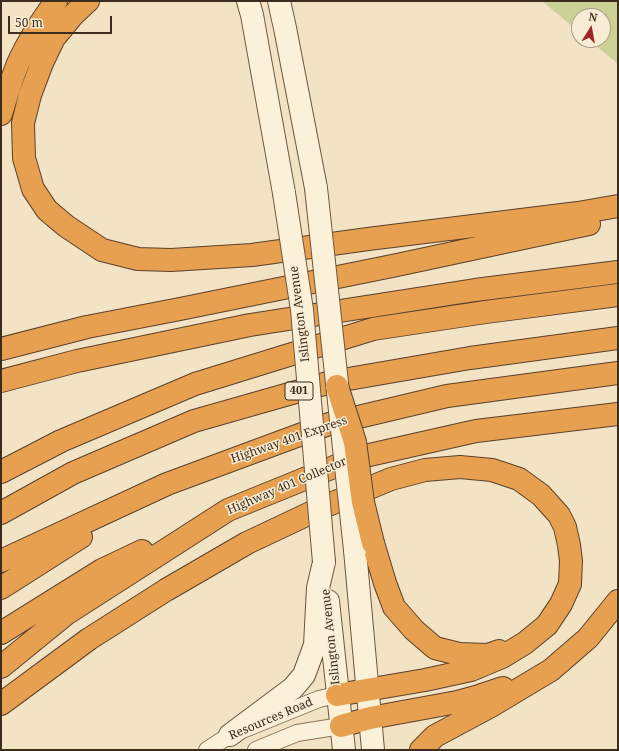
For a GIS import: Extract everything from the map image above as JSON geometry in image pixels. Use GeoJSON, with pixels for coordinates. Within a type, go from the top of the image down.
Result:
{"type":"FeatureCollection","features":[{"type":"Feature","properties":{"kind":"highway"},"geometry":{"type":"LineString","coordinates":[[1,114],[8,89],[20,60],[34,33],[56,1]]}},
{"type":"Feature","properties":{"kind":"highway"},"geometry":{"type":"LineString","coordinates":[[88,1],[73,15],[54,38],[42,63],[30,95],[23,123],[24,158],[33,189],[47,210],[66,226],[102,250],[138,259],[171,260],[252,255],[360,240],[578,213],[614,210]]}},
{"type":"Feature","properties":{"kind":"highway"},"geometry":{"type":"LineString","coordinates":[[1,348],[87,326],[196,306],[405,264],[582,226],[614,210]]}},
{"type":"Feature","properties":{"kind":"highway"},"geometry":{"type":"LineString","coordinates":[[1,381],[77,361],[250,326],[475,290],[618,272]]}},
{"type":"Feature","properties":{"kind":"highway"},"geometry":{"type":"LineString","coordinates":[[1,472],[61,441],[195,384],[373,330],[486,312],[618,295]]}},
{"type":"Feature","properties":{"kind":"highway","name":"401"},"geometry":{"type":"LineString","coordinates":[[1,513],[73,473],[194,421],[323,384],[470,358],[618,338]]}},
{"type":"Feature","properties":{"kind":"highway","name":"Highway 401 Express"},"geometry":{"type":"LineString","coordinates":[[1,561],[167,484],[329,424],[447,396],[618,373]]}},
{"type":"Feature","properties":{"kind":"highway"},"geometry":{"type":"LineString","coordinates":[[337,386],[355,442],[363,502],[364,547],[385,583],[394,607],[414,630],[435,648],[459,654],[488,655],[524,643]]}},
{"type":"Feature","properties":{"kind":"highway","name":"Highway 401 Collector"},"geometry":{"type":"LineString","coordinates":[[1,667],[66,614],[228,510],[356,458],[476,431],[618,414]]}},
{"type":"Feature","properties":{"kind":"highway"},"geometry":{"type":"LineString","coordinates":[[1,704],[89,639],[166,590],[247,543],[321,508],[391,479],[425,470],[460,467],[492,470],[519,479],[541,495],[559,515],[565,527],[569,545],[571,561],[570,584],[561,604],[547,624],[524,643],[502,657],[471,670],[425,680],[337,695]]}},
{"type":"Feature","properties":{"kind":"highway"},"geometry":{"type":"LineString","coordinates":[[1,588],[167,484]]}},
{"type":"Feature","properties":{"kind":"highway"},"geometry":{"type":"LineString","coordinates":[[1,633],[102,570],[228,510]]}},
{"type":"Feature","properties":{"kind":"highway"},"geometry":{"type":"LineString","coordinates":[[421,750],[436,736],[491,706],[551,670],[588,638],[618,601]]}},
{"type":"Feature","properties":{"kind":"highway"},"geometry":{"type":"LineString","coordinates":[[341,726],[370,718],[465,700],[551,670]]}},
{"type":"Feature","properties":{"kind":"main road","name":"Islington Avenue"},"geometry":{"type":"LineString","coordinates":[[248,1],[252,15],[284,193],[302,310],[324,562],[344,750]]}},
{"type":"Feature","properties":{"kind":"main road"},"geometry":{"type":"LineString","coordinates":[[279,1],[316,188],[337,386]]}},
{"type":"Feature","properties":{"kind":"main road"},"geometry":{"type":"LineString","coordinates":[[364,547],[367,689],[373,750]]}},
{"type":"Feature","properties":{"kind":"main road"},"geometry":{"type":"LineString","coordinates":[[230,735],[293,688],[304,675],[315,644],[318,588],[324,562]]}},
{"type":"Feature","properties":{"kind":"street","name":"Resources Road"},"geometry":{"type":"LineString","coordinates":[[207,750],[230,735],[319,699],[337,695]]}},
{"type":"Feature","properties":{"kind":"street","name":"Resources Road"},"geometry":{"type":"LineString","coordinates":[[256,750],[297,733],[341,726]]}},
{"type":"Feature","properties":{"kind":"green space"},"geometry":{"type":"Polygon","coordinates":[[[542,1],[618,1],[618,64],[599,48],[611,48],[611,8],[571,8],[571,25],[542,1]]]}}]}
